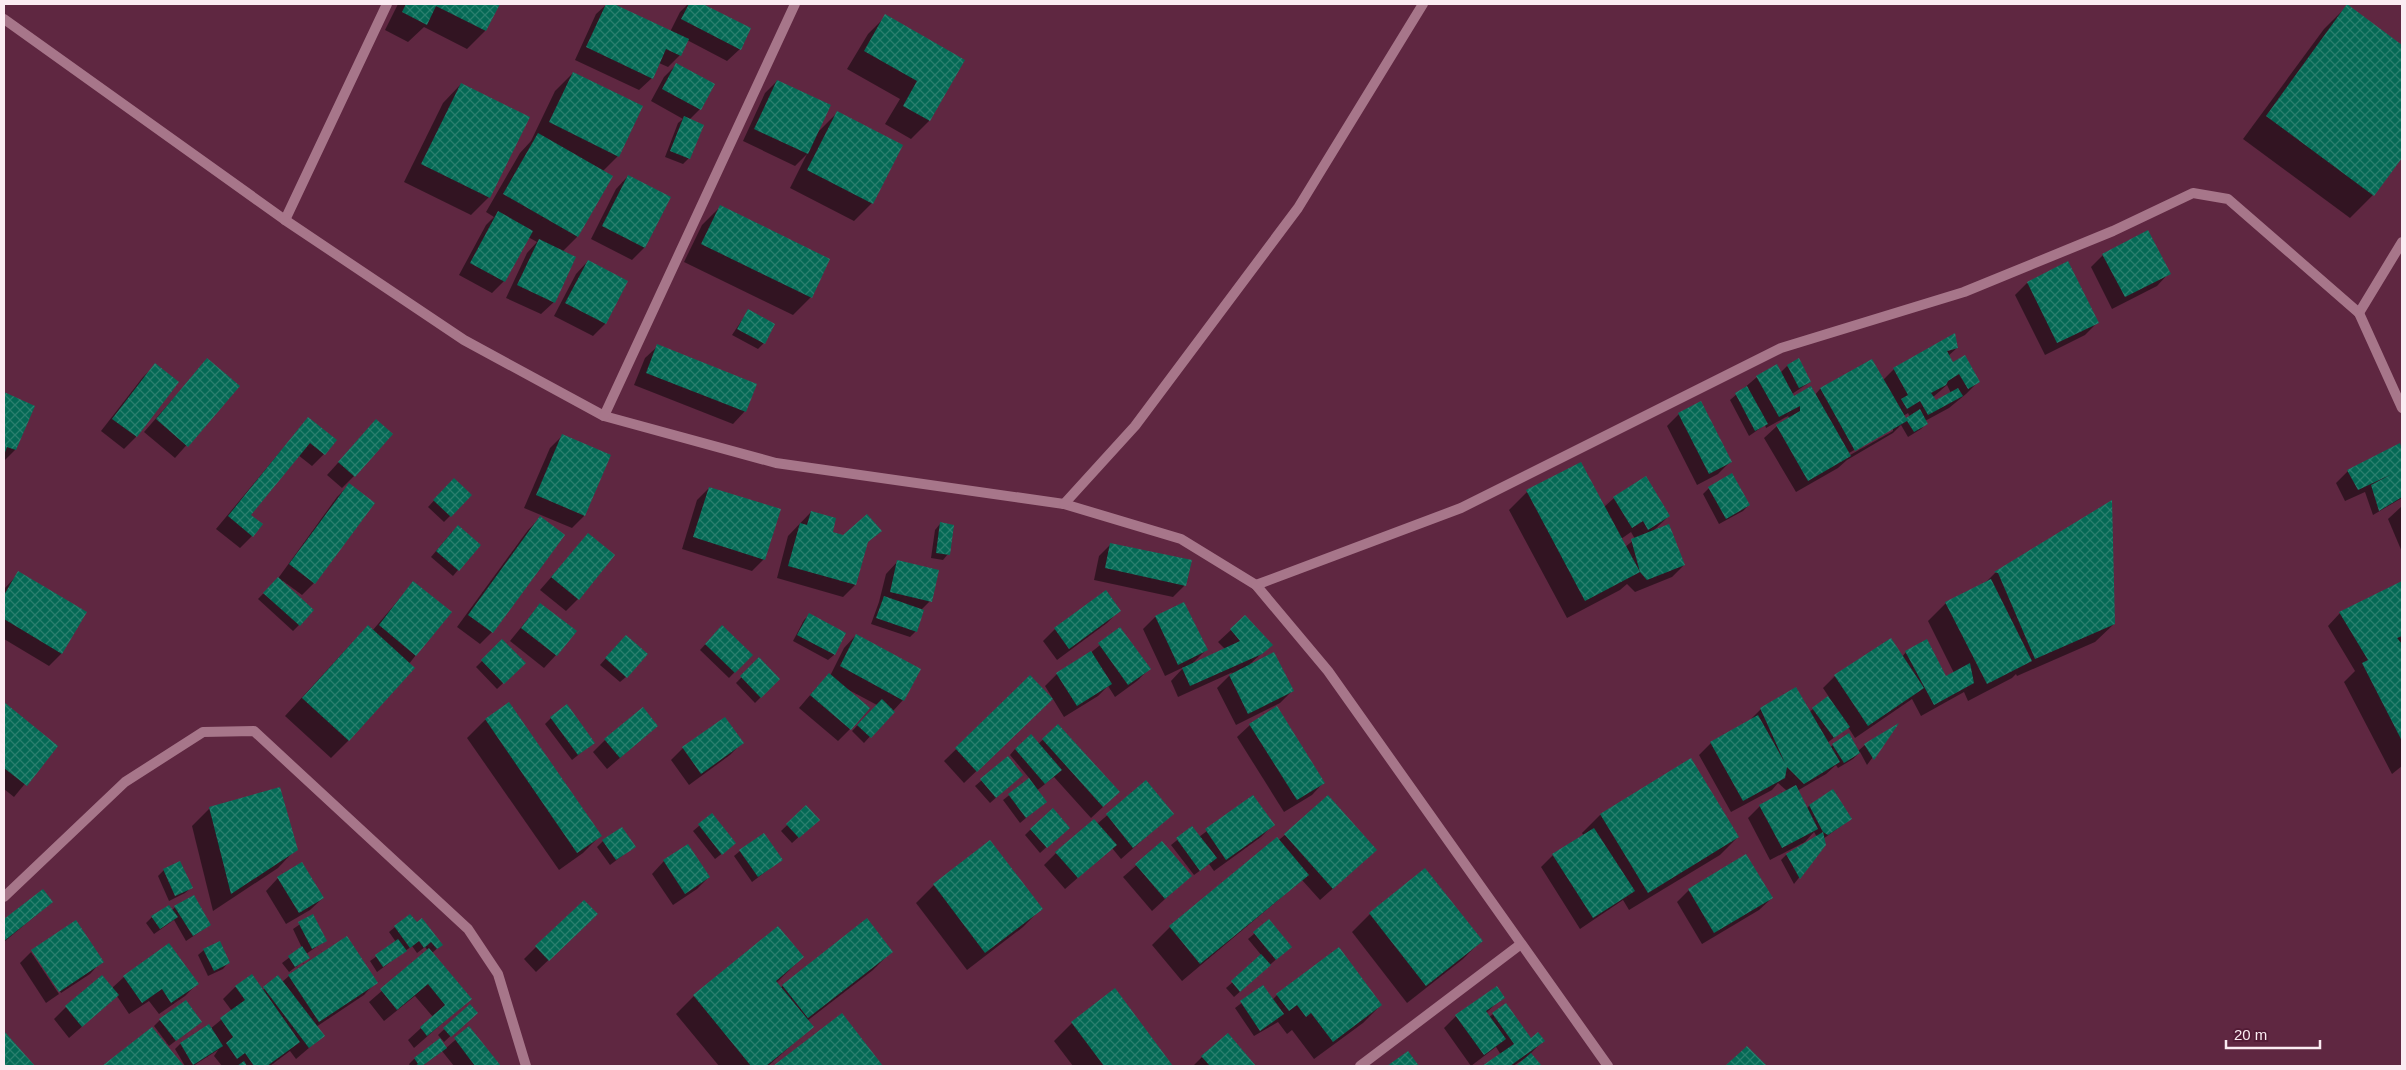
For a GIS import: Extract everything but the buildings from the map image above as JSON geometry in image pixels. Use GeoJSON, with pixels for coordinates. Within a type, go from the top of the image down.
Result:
{"type":"FeatureCollection","features":[{"type":"Feature","properties":{"kind":"street"},"geometry":{"type":"LineString","coordinates":[[284,220],[387,4]]}},
{"type":"Feature","properties":{"kind":"street"},"geometry":{"type":"LineString","coordinates":[[604,416],[795,4]]}},
{"type":"Feature","properties":{"kind":"street"},"geometry":{"type":"LineString","coordinates":[[1064,504],[1135,426],[1298,208],[1422,4]]}},
{"type":"Feature","properties":{"kind":"street"},"geometry":{"type":"LineString","coordinates":[[4,19],[284,220],[464,340],[604,416],[776,463],[1064,504],[1181,539],[1256,585],[1328,671],[1608,1066]]}},
{"type":"Feature","properties":{"kind":"street"},"geometry":{"type":"LineString","coordinates":[[1256,585],[1461,508],[1781,348],[1964,292],[2113,231],[2192,192],[2228,199],[2359,313],[2402,408]]}},
{"type":"Feature","properties":{"kind":"street"},"geometry":{"type":"LineString","coordinates":[[2359,313],[2402,242]]}},
{"type":"Feature","properties":{"kind":"street"},"geometry":{"type":"LineString","coordinates":[[4,897],[125,782],[203,732],[254,731],[468,929],[498,974],[526,1066]]}},
{"type":"Feature","properties":{"kind":"street"},"geometry":{"type":"LineString","coordinates":[[1360,1066],[1521,944]]}}]}
